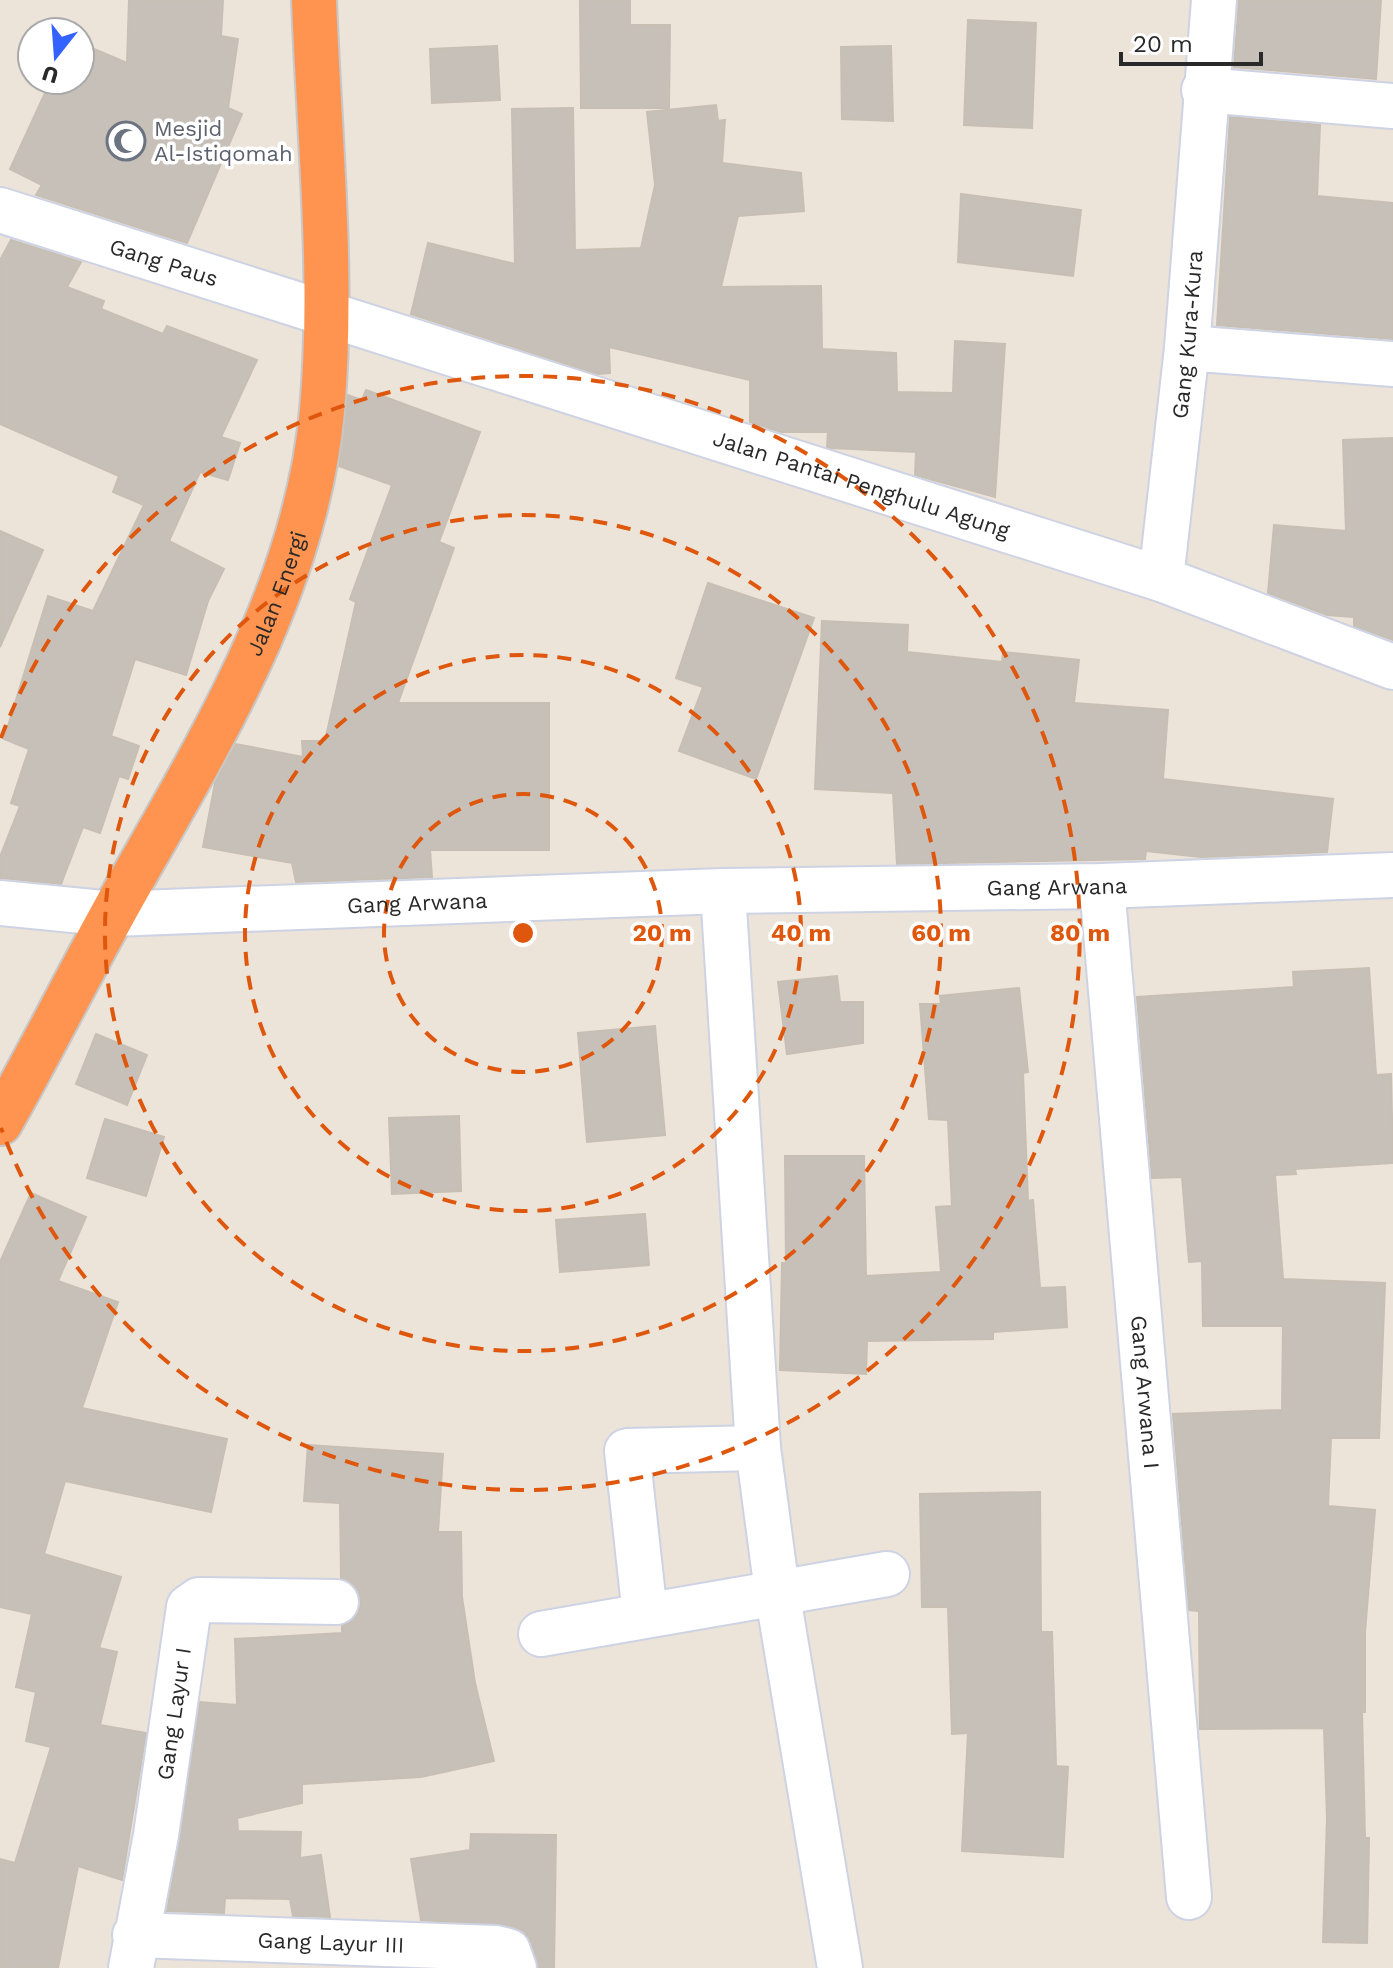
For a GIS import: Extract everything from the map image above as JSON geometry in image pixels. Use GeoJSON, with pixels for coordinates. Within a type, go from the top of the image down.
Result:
{"type":"FeatureCollection","features":[{"type":"Feature","properties":{"kind":"highway","name":"Jalan Energi"},"geometry":{"type":"LineString","coordinates":[[0,1123],[113,914],[206,752],[271,615],[313,469],[322,412],[327,313],[314,0]]}},
{"type":"Feature","properties":{"kind":"street","name":"Gang Kura-Kura"},"geometry":{"type":"LineString","coordinates":[[1161,579],[1187,348],[1204,90],[1214,0]]}},
{"type":"Feature","properties":{"kind":"street"},"geometry":{"type":"LineString","coordinates":[[1204,90],[1393,106]]}},
{"type":"Feature","properties":{"kind":"street","name":"Gang Paus"},"geometry":{"type":"LineString","coordinates":[[0,210],[327,313]]}},
{"type":"Feature","properties":{"kind":"street","name":"Jalan Pantai Penghulu Agung"},"geometry":{"type":"LineString","coordinates":[[327,313],[1161,579],[1393,667]]}},
{"type":"Feature","properties":{"kind":"street"},"geometry":{"type":"LineString","coordinates":[[1187,348],[1393,364]]}},
{"type":"Feature","properties":{"kind":"street","name":"Gang Arwana"},"geometry":{"type":"LineString","coordinates":[[0,903],[113,914],[723,891],[1102,886],[1393,875]]}},
{"type":"Feature","properties":{"kind":"street","name":"Gang Arwana I"},"geometry":{"type":"LineString","coordinates":[[1102,886],[1189,1897]]}},
{"type":"Feature","properties":{"kind":"street"},"geometry":{"type":"LineString","coordinates":[[723,891],[758,1448],[777,1591],[840,1968]]}},
{"type":"Feature","properties":{"kind":"street"},"geometry":{"type":"LineString","coordinates":[[645,1615],[627,1451],[758,1448]]}},
{"type":"Feature","properties":{"kind":"street"},"geometry":{"type":"LineString","coordinates":[[541,1634],[887,1574]]}},
{"type":"Feature","properties":{"kind":"street","name":"Gang Layur I"},"geometry":{"type":"LineString","coordinates":[[133,1952],[156,1835],[189,1607],[199,1600],[336,1602]]}},
{"type":"Feature","properties":{"kind":"street","name":"Gang Layur III"},"geometry":{"type":"LineString","coordinates":[[133,1952],[496,1948],[508,1951],[514,1968]]}},
{"type":"Feature","properties":{"kind":"building","name":"Mesjid Al-Istiqomah"},"geometry":{"type":"Polygon","coordinates":[[[129,0],[223,0],[221,36],[238,39],[228,108],[242,114],[187,243],[36,195],[42,185],[10,169],[44,96],[96,96],[96,50],[127,63],[129,0]]]}},
{"type":"Feature","properties":{"kind":"building"},"geometry":{"type":"Polygon","coordinates":[[[580,0],[630,0],[630,25],[670,25],[669,108],[581,108],[580,0]]]}},
{"type":"Feature","properties":{"kind":"building"},"geometry":{"type":"Polygon","coordinates":[[[1239,0],[1381,0],[1376,79],[1234,67],[1239,0]]]}},
{"type":"Feature","properties":{"kind":"building"},"geometry":{"type":"Polygon","coordinates":[[[968,20],[1036,23],[1032,128],[964,125],[968,20]]]}},
{"type":"Feature","properties":{"kind":"building"},"geometry":{"type":"Polygon","coordinates":[[[497,46],[500,100],[432,103],[430,49],[497,46]]]}},
{"type":"Feature","properties":{"kind":"building"},"geometry":{"type":"Polygon","coordinates":[[[891,46],[893,121],[842,119],[841,47],[891,46]]]}},
{"type":"Feature","properties":{"kind":"building"},"geometry":{"type":"Polygon","coordinates":[[[716,105],[718,121],[725,120],[722,163],[801,173],[804,211],[738,216],[721,287],[821,286],[822,349],[896,353],[897,392],[953,393],[955,341],[1005,344],[995,497],[915,475],[916,452],[831,448],[827,447],[828,432],[781,432],[750,422],[750,380],[609,347],[610,373],[597,374],[411,314],[428,243],[515,264],[512,109],[573,108],[575,250],[641,248],[655,185],[647,112],[716,105]]]}},
{"type":"Feature","properties":{"kind":"building"},"geometry":{"type":"Polygon","coordinates":[[[1230,117],[1320,125],[1317,196],[1393,203],[1393,339],[1217,325],[1230,117]]]}},
{"type":"Feature","properties":{"kind":"building"},"geometry":{"type":"Polygon","coordinates":[[[961,194],[1081,210],[1073,276],[958,262],[961,194]]]}},
{"type":"Feature","properties":{"kind":"building"},"geometry":{"type":"Polygon","coordinates":[[[11,240],[81,262],[67,287],[104,301],[101,309],[163,334],[167,326],[257,360],[221,437],[240,443],[228,480],[200,472],[169,541],[224,569],[208,601],[186,675],[135,659],[111,736],[139,746],[128,779],[119,776],[100,833],[83,827],[61,884],[0,878],[0,857],[20,806],[11,803],[29,749],[4,739],[48,596],[93,611],[144,505],[113,492],[119,476],[0,424],[0,260],[11,240]]]}},
{"type":"Feature","properties":{"kind":"building"},"geometry":{"type":"Polygon","coordinates":[[[366,390],[480,432],[439,542],[454,548],[398,703],[549,703],[549,850],[430,850],[432,877],[296,882],[292,863],[203,847],[215,783],[236,744],[303,757],[302,741],[325,741],[356,602],[350,599],[392,485],[339,466],[348,395],[362,400],[366,390]]]}},
{"type":"Feature","properties":{"kind":"building"},"geometry":{"type":"Polygon","coordinates":[[[1393,438],[1393,640],[1354,626],[1354,617],[1327,615],[1268,593],[1274,525],[1346,531],[1343,440],[1393,438]]]}},
{"type":"Feature","properties":{"kind":"building"},"geometry":{"type":"Polygon","coordinates":[[[0,531],[43,550],[0,647],[0,531]]]}},
{"type":"Feature","properties":{"kind":"building"},"geometry":{"type":"Polygon","coordinates":[[[708,583],[814,618],[756,779],[679,751],[703,687],[676,678],[708,583]]]}},
{"type":"Feature","properties":{"kind":"building"},"geometry":{"type":"Polygon","coordinates":[[[822,621],[908,625],[907,652],[1002,662],[1003,652],[1079,660],[1074,703],[1168,710],[1163,779],[1333,799],[1327,852],[1201,857],[1146,851],[1145,859],[897,864],[893,793],[815,789],[822,621]]]}},
{"type":"Feature","properties":{"kind":"building"},"geometry":{"type":"Polygon","coordinates":[[[1369,968],[1376,1075],[1391,1074],[1393,1163],[1295,1169],[1296,1174],[1275,1175],[1283,1279],[1385,1283],[1379,1438],[1331,1438],[1328,1506],[1375,1510],[1365,1632],[1365,1712],[1362,1712],[1365,1838],[1369,1838],[1367,1943],[1323,1942],[1327,1818],[1324,1728],[1200,1729],[1199,1611],[1189,1610],[1173,1414],[1282,1410],[1283,1326],[1203,1326],[1202,1261],[1189,1262],[1182,1177],[1152,1178],[1137,997],[1294,987],[1293,972],[1369,968]]]}},
{"type":"Feature","properties":{"kind":"building"},"geometry":{"type":"Polygon","coordinates":[[[837,976],[840,1002],[863,1002],[863,1043],[787,1054],[778,982],[837,976]]]}},
{"type":"Feature","properties":{"kind":"building"},"geometry":{"type":"Polygon","coordinates":[[[1019,988],[1028,1072],[1023,1073],[1028,1201],[1033,1200],[1040,1288],[1065,1287],[1067,1327],[993,1332],[993,1339],[867,1341],[866,1374],[780,1370],[782,1263],[786,1263],[785,1156],[864,1156],[866,1276],[941,1272],[936,1207],[952,1206],[948,1120],[929,1119],[920,1004],[941,1004],[940,996],[1019,988]]]}},
{"type":"Feature","properties":{"kind":"building"},"geometry":{"type":"Polygon","coordinates":[[[655,1026],[665,1135],[587,1142],[578,1033],[655,1026]]]}},
{"type":"Feature","properties":{"kind":"building"},"geometry":{"type":"Polygon","coordinates":[[[96,1034],[147,1055],[127,1105],[76,1084],[96,1034]]]}},
{"type":"Feature","properties":{"kind":"building"},"geometry":{"type":"Polygon","coordinates":[[[459,1116],[461,1191],[392,1194],[389,1118],[459,1116]]]}},
{"type":"Feature","properties":{"kind":"building"},"geometry":{"type":"Polygon","coordinates":[[[105,1119],[164,1137],[146,1196],[87,1178],[105,1119]]]}},
{"type":"Feature","properties":{"kind":"building"},"geometry":{"type":"Polygon","coordinates":[[[31,1193],[86,1217],[58,1281],[118,1302],[82,1408],[227,1439],[211,1512],[65,1481],[44,1554],[121,1577],[99,1648],[117,1652],[100,1725],[146,1733],[122,1880],[78,1866],[58,1968],[0,1968],[0,1859],[15,1863],[51,1747],[26,1741],[36,1692],[16,1687],[32,1614],[0,1607],[0,1262],[31,1193]]]}},
{"type":"Feature","properties":{"kind":"building"},"geometry":{"type":"Polygon","coordinates":[[[645,1214],[649,1265],[560,1272],[556,1220],[645,1214]]]}},
{"type":"Feature","properties":{"kind":"building"},"geometry":{"type":"Polygon","coordinates":[[[308,1445],[443,1454],[438,1532],[461,1532],[462,1597],[475,1683],[494,1761],[421,1777],[302,1784],[302,1803],[237,1818],[238,1831],[301,1832],[300,1858],[321,1855],[330,1917],[293,1916],[290,1899],[225,1898],[224,1913],[167,1911],[200,1702],[237,1705],[235,1639],[342,1633],[342,1626],[358,1614],[361,1603],[358,1591],[341,1578],[340,1503],[304,1501],[308,1445]]]}},
{"type":"Feature","properties":{"kind":"building"},"geometry":{"type":"Polygon","coordinates":[[[1040,1492],[1041,1632],[1052,1632],[1056,1766],[1068,1767],[1063,1857],[962,1851],[968,1733],[952,1734],[948,1607],[922,1607],[920,1494],[1040,1492]]]}},
{"type":"Feature","properties":{"kind":"building"},"geometry":{"type":"Polygon","coordinates":[[[471,1834],[556,1835],[554,1968],[538,1968],[531,1942],[514,1927],[421,1920],[411,1859],[470,1850],[471,1834]]]}},
{"type":"Feature","properties":{"kind":"place","name":"Mesjid Al-Istiqomah"},"geometry":{"type":"Point","coordinates":[126,141]}}]}
